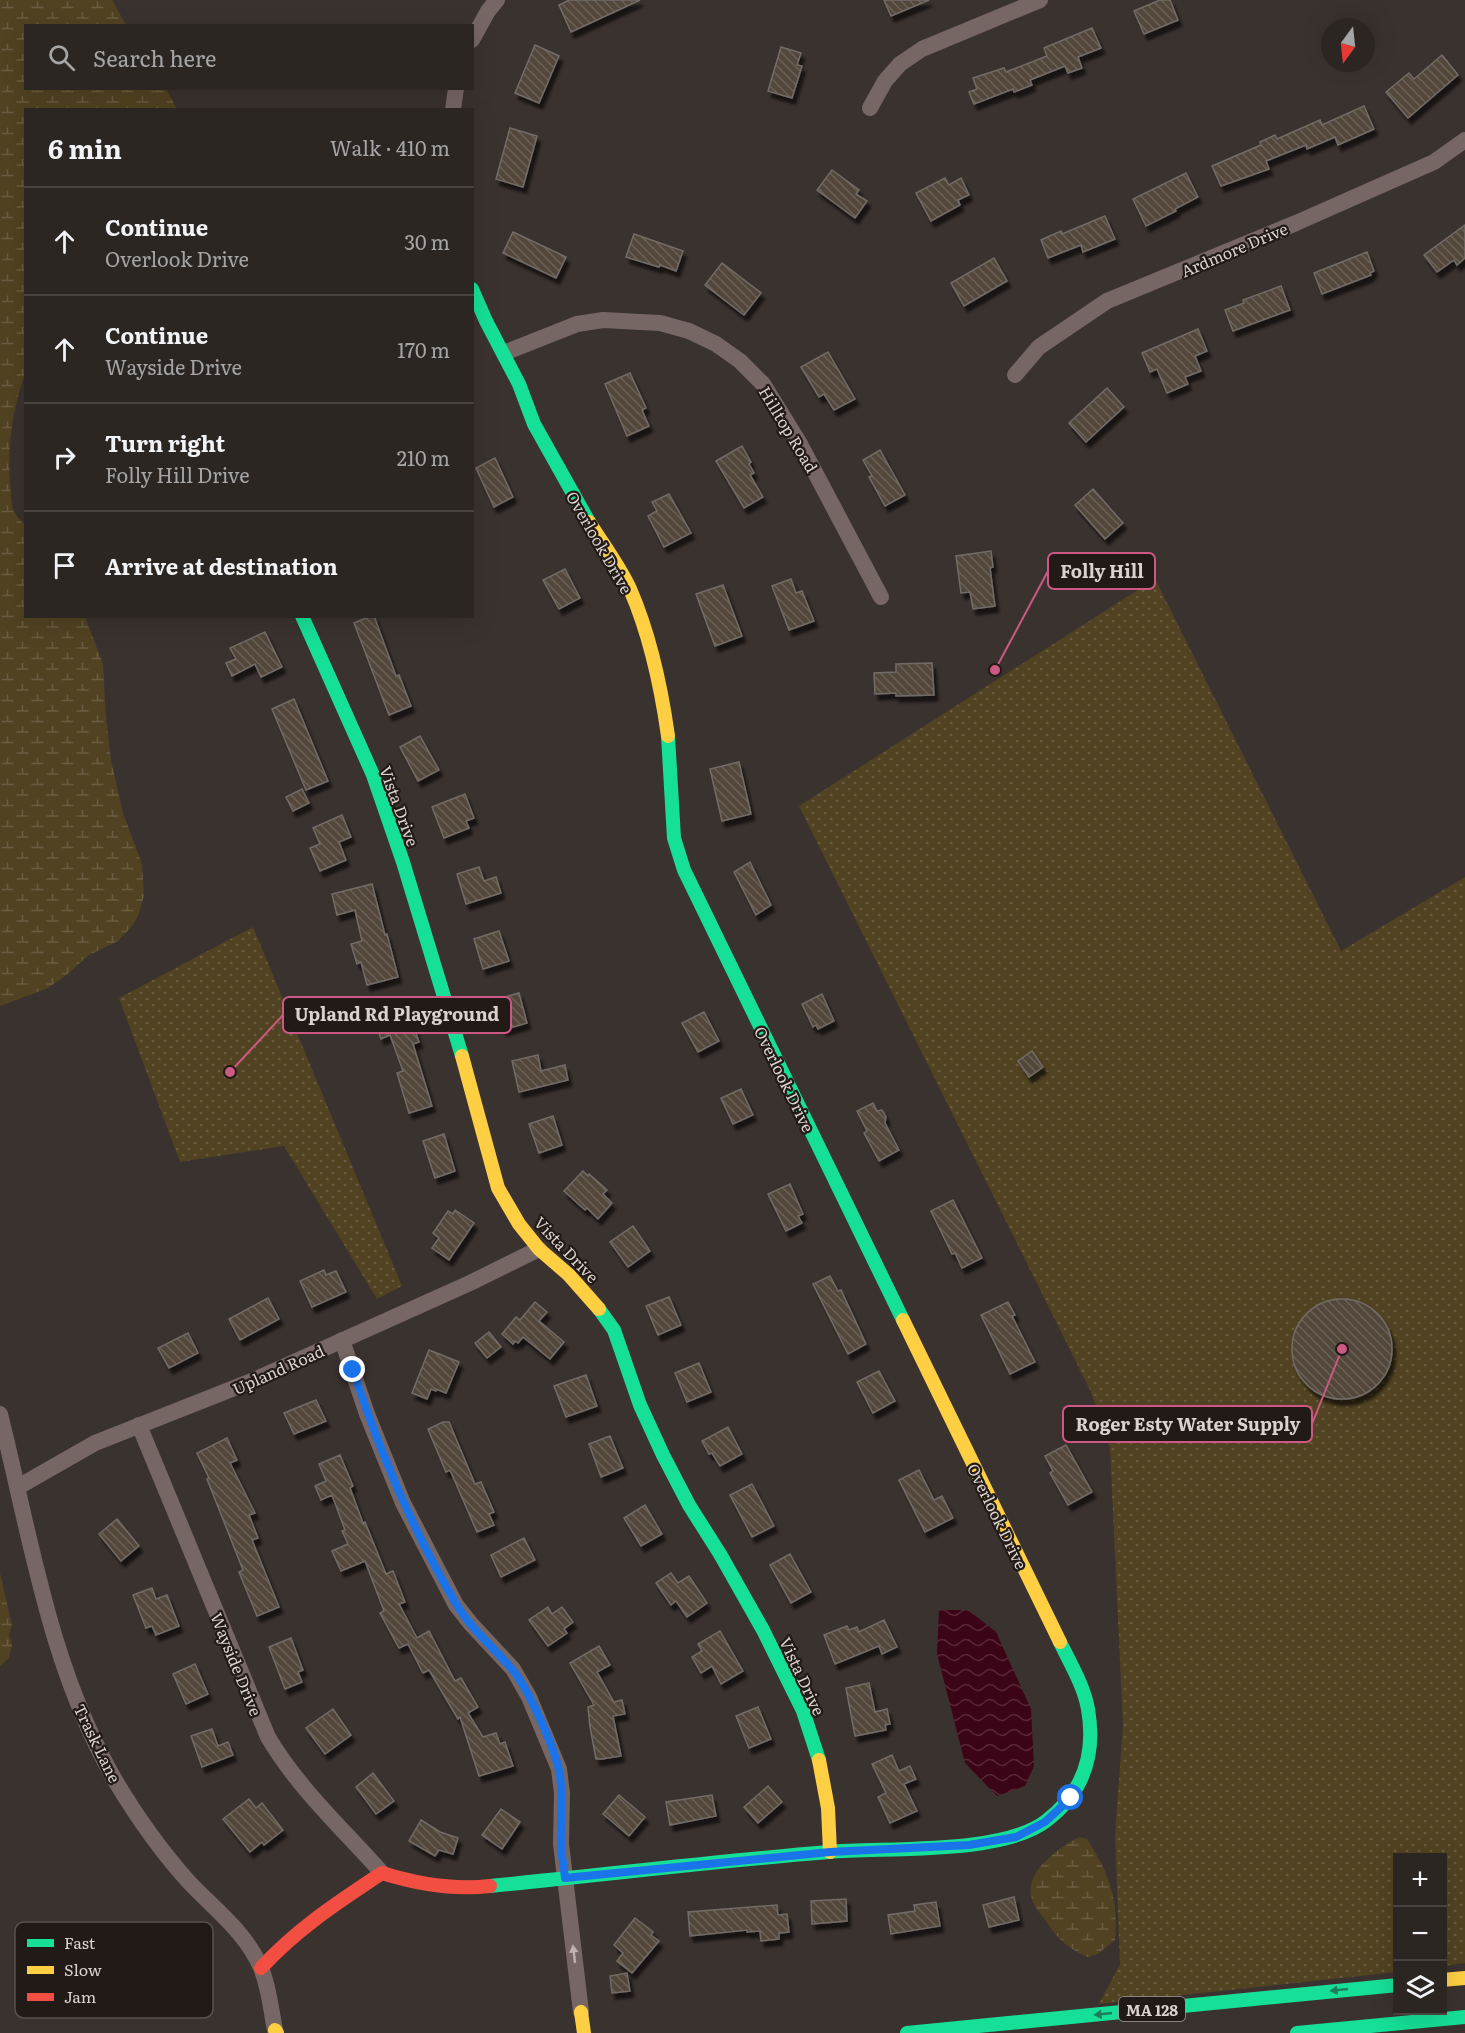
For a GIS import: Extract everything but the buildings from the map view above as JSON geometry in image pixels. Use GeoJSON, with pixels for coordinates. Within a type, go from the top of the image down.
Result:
{"type":"FeatureCollection","features":[{"type":"Feature","properties":{"kind":"main road","name":"Overlook Drive"},"geometry":{"type":"LineString","coordinates":[[474,294],[519,384],[534,424],[580,509],[628,587],[643,624],[662,693],[670,753],[674,838],[684,870],[1077,1678],[1088,1708],[1090,1736],[1085,1773],[1071,1798],[1045,1822],[1016,1837],[969,1845],[830,1852]]}},
{"type":"Feature","properties":{"kind":"main road","name":"Vista Drive"},"geometry":{"type":"LineString","coordinates":[[303,618],[373,775],[403,862],[446,1000],[498,1188],[519,1224],[539,1250],[569,1275],[592,1299],[614,1330],[640,1405],[663,1455],[689,1505],[763,1630],[803,1711],[822,1770],[828,1808],[830,1852]]}},
{"type":"Feature","properties":{"kind":"main road"},"geometry":{"type":"LineString","coordinates":[[261,1968],[283,1944],[308,1923],[382,1873],[403,1880],[450,1888],[480,1887],[830,1852]]}},
{"type":"Feature","properties":{"kind":"main road"},"geometry":{"type":"LineString","coordinates":[[1447,1980],[1465,1978]]}},
{"type":"Feature","properties":{"kind":"main road","name":"MA 128"},"geometry":{"type":"LineString","coordinates":[[907,2033],[1393,1985]]}},
{"type":"Feature","properties":{"kind":"main road"},"geometry":{"type":"LineString","coordinates":[[581,2012],[584,2033]]}},
{"type":"Feature","properties":{"kind":"main road"},"geometry":{"type":"LineString","coordinates":[[1298,2033],[1465,2017]]}},
{"type":"Feature","properties":{"kind":"street"},"geometry":{"type":"LineString","coordinates":[[474,36],[497,0]]}},
{"type":"Feature","properties":{"kind":"street"},"geometry":{"type":"LineString","coordinates":[[870,108],[885,81],[900,64],[922,49],[1040,0]]}},
{"type":"Feature","properties":{"kind":"street"},"geometry":{"type":"LineString","coordinates":[[453,108],[456,90]]}},
{"type":"Feature","properties":{"kind":"street","name":"Ardmore Drive"},"geometry":{"type":"LineString","coordinates":[[1015,375],[1039,347],[1107,302],[1434,162],[1465,140]]}},
{"type":"Feature","properties":{"kind":"street","name":"Hilltop Road"},"geometry":{"type":"LineString","coordinates":[[504,353],[577,324],[603,320],[660,323],[689,331],[716,344],[740,361],[763,384],[800,444],[881,597]]}},
{"type":"Feature","properties":{"kind":"street","name":"Upland Road"},"geometry":{"type":"LineString","coordinates":[[18,1487],[95,1443],[252,1381],[539,1250]]}},
{"type":"Feature","properties":{"kind":"street"},"geometry":{"type":"LineString","coordinates":[[342,1340],[367,1414],[399,1493],[434,1565],[456,1605],[513,1670],[529,1697],[559,1769],[562,1793],[561,1844],[581,2012]]}},
{"type":"Feature","properties":{"kind":"street","name":"Trask Lane"},"geometry":{"type":"LineString","coordinates":[[0,1414],[58,1654],[91,1734],[140,1820],[189,1882],[242,1935],[261,1968],[276,2032]]}},
{"type":"Feature","properties":{"kind":"street","name":"Wayside Drive"},"geometry":{"type":"LineString","coordinates":[[139,1425],[268,1737],[280,1758],[297,1779],[382,1873]]}},
{"type":"Feature","properties":{"kind":"green space"},"geometry":{"type":"Polygon","coordinates":[[[0,0],[112,0],[125,24],[24,24],[24,90],[167,90],[176,108],[24,108],[24,378],[12,426],[9,468],[12,506],[24,524],[24,618],[85,618],[103,664],[111,760],[123,813],[142,864],[144,896],[138,916],[118,941],[89,955],[46,989],[0,1006],[0,0]]]}},
{"type":"Feature","properties":{"kind":"green space"},"geometry":{"type":"Polygon","coordinates":[[[1155,579],[1341,951],[1465,877],[1465,1963],[1447,1965],[1447,1853],[1393,1853],[1393,1972],[1099,2004],[1120,1964],[1115,1834],[1123,1725],[1110,1448],[1091,1392],[799,806],[1155,579]]]}},
{"type":"Feature","properties":{"kind":"green space"},"geometry":{"type":"Polygon","coordinates":[[[253,927],[402,1286],[377,1299],[284,1146],[180,1162],[119,998],[253,927]]]}},
{"type":"Feature","properties":{"kind":"green space"},"geometry":{"type":"Polygon","coordinates":[[[0,1573],[12,1625],[9,1635],[12,1645],[9,1658],[0,1666],[0,1573]]]}},
{"type":"Feature","properties":{"kind":"green space"},"geometry":{"type":"Polygon","coordinates":[[[1079,1837],[1087,1839],[1107,1875],[1114,1899],[1116,1925],[1115,1940],[1098,1954],[1088,1957],[1074,1950],[1059,1938],[1033,1903],[1031,1896],[1031,1886],[1039,1869],[1062,1847],[1079,1837]]]}},
{"type":"Feature","properties":{"kind":"water"},"geometry":{"type":"Polygon","coordinates":[[[939,1610],[968,1610],[996,1632],[1031,1709],[1034,1766],[1025,1786],[997,1796],[965,1763],[937,1654],[939,1610]]]}},
{"type":"Feature","properties":{"kind":"traffic: fast"},"geometry":{"type":"LineString","coordinates":[[474,294],[519,384],[534,424],[589,522]]}},
{"type":"Feature","properties":{"kind":"traffic: fast"},"geometry":{"type":"LineString","coordinates":[[303,618],[373,775],[403,862],[462,1056]]}},
{"type":"Feature","properties":{"kind":"traffic: fast"},"geometry":{"type":"LineString","coordinates":[[668,736],[674,838],[684,870],[903,1320]]}},
{"type":"Feature","properties":{"kind":"traffic: fast"},"geometry":{"type":"LineString","coordinates":[[599,1309],[614,1330],[640,1405],[663,1455],[689,1505],[763,1630],[803,1711],[819,1760]]}},
{"type":"Feature","properties":{"kind":"traffic: fast"},"geometry":{"type":"LineString","coordinates":[[490,1886],[787,1856],[973,1844],[1026,1832],[1046,1821],[1069,1798],[1078,1785],[1088,1757],[1090,1726],[1086,1700],[1060,1642]]}},
{"type":"Feature","properties":{"kind":"traffic: fast"},"geometry":{"type":"LineString","coordinates":[[907,2033],[1393,1985]]}},
{"type":"Feature","properties":{"kind":"traffic: fast"},"geometry":{"type":"LineString","coordinates":[[1297,2033],[1465,2017]]}},
{"type":"Feature","properties":{"kind":"traffic: slow"},"geometry":{"type":"LineString","coordinates":[[589,522],[621,571],[637,606],[654,661],[668,736]]}},
{"type":"Feature","properties":{"kind":"traffic: slow"},"geometry":{"type":"LineString","coordinates":[[462,1056],[498,1188],[519,1224],[539,1249],[569,1275],[599,1309]]}},
{"type":"Feature","properties":{"kind":"traffic: slow"},"geometry":{"type":"LineString","coordinates":[[903,1320],[1060,1642]]}},
{"type":"Feature","properties":{"kind":"traffic: slow"},"geometry":{"type":"LineString","coordinates":[[819,1760],[828,1808],[830,1852]]}},
{"type":"Feature","properties":{"kind":"traffic: slow"},"geometry":{"type":"LineString","coordinates":[[1447,1980],[1465,1978]]}},
{"type":"Feature","properties":{"kind":"traffic: slow"},"geometry":{"type":"LineString","coordinates":[[581,2012],[584,2033]]}},
{"type":"Feature","properties":{"kind":"traffic: jam"},"geometry":{"type":"LineString","coordinates":[[261,1968],[304,1928],[382,1873],[435,1885],[490,1886]]}},
{"type":"Feature","properties":{"kind":"place","name":"Folly Hill"},"geometry":{"type":"Point","coordinates":[995,670]}},
{"type":"Feature","properties":{"kind":"place","name":"Upland Rd Playground"},"geometry":{"type":"Point","coordinates":[230,1072]}},
{"type":"Feature","properties":{"kind":"place","name":"Roger Esty Water Supply"},"geometry":{"type":"Point","coordinates":[1342,1349]}},
{"type":"Feature","properties":{"kind":"route"},"geometry":{"type":"LineString","coordinates":[[353,1370],[367,1414],[403,1503],[434,1565],[456,1605],[513,1670],[541,1723],[559,1769],[562,1793],[561,1844],[565,1878],[830,1852],[969,1845],[1016,1837],[1045,1822],[1071,1798]]}}]}
